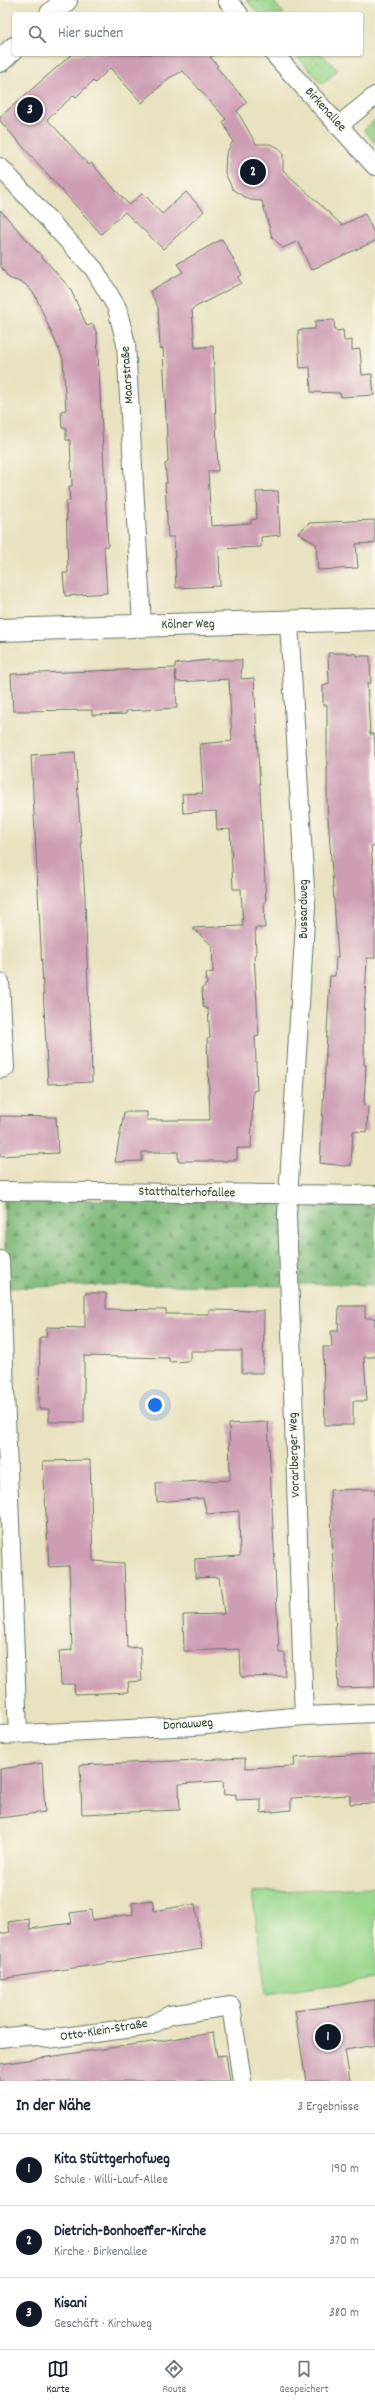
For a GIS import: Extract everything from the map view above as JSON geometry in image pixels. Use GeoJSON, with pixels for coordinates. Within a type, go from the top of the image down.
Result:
{"type":"FeatureCollection","features":[{"type":"Feature","properties":{"kind":"street"},"geometry":{"type":"LineString","coordinates":[[53,12],[66,0]]}},
{"type":"Feature","properties":{"kind":"street"},"geometry":{"type":"LineString","coordinates":[[226,0],[237,12]]}},
{"type":"Feature","properties":{"kind":"street"},"geometry":{"type":"LineString","coordinates":[[0,61],[12,50]]}},
{"type":"Feature","properties":{"kind":"street","name":"Birkenallee"},"geometry":{"type":"LineString","coordinates":[[276,56],[375,166]]}},
{"type":"Feature","properties":{"kind":"street"},"geometry":{"type":"LineString","coordinates":[[338,126],[375,96]]}},
{"type":"Feature","properties":{"kind":"street","name":"Maarstraße"},"geometry":{"type":"LineString","coordinates":[[0,167],[94,269],[117,308],[126,344],[142,625]]}},
{"type":"Feature","properties":{"kind":"street","name":"Kölner Weg"},"geometry":{"type":"LineString","coordinates":[[0,630],[142,625],[289,623],[375,619]]}},
{"type":"Feature","properties":{"kind":"street","name":"Bussardweg"},"geometry":{"type":"LineString","coordinates":[[287,1194],[306,906],[289,623]]}},
{"type":"Feature","properties":{"kind":"street"},"geometry":{"type":"LineString","coordinates":[[0,982],[5,1068],[0,1069]]}},
{"type":"Feature","properties":{"kind":"street","name":"Statthalterhofallee"},"geometry":{"type":"LineString","coordinates":[[0,1191],[375,1195]]}},
{"type":"Feature","properties":{"kind":"street","name":"Vorarlberger Weg"},"geometry":{"type":"LineString","coordinates":[[287,1194],[304,1716]]}},
{"type":"Feature","properties":{"kind":"street"},"geometry":{"type":"LineString","coordinates":[[0,1260],[18,1734]]}},
{"type":"Feature","properties":{"kind":"street","name":"Donauweg"},"geometry":{"type":"LineString","coordinates":[[0,1736],[195,1726],[304,1716],[375,1713]]}},
{"type":"Feature","properties":{"kind":"street","name":"Otto-Klein-Straße"},"geometry":{"type":"LineString","coordinates":[[0,2038],[25,2034],[48,2039],[149,2026],[170,2015],[231,2006],[242,2081]]}},
{"type":"Feature","properties":{"kind":"green space"},"geometry":{"type":"Polygon","coordinates":[[[246,0],[272,0],[282,12],[257,12],[246,0]]]}},
{"type":"Feature","properties":{"kind":"green space"},"geometry":{"type":"Polygon","coordinates":[[[297,56],[324,56],[338,70],[322,84],[297,56]]]}},
{"type":"Feature","properties":{"kind":"green space"},"geometry":{"type":"Polygon","coordinates":[[[375,120],[375,143],[364,130],[375,120]]]}},
{"type":"Feature","properties":{"kind":"green space"},"geometry":{"type":"Polygon","coordinates":[[[4,1199],[283,1202],[283,1286],[108,1285],[6,1288],[4,1199]]]}},
{"type":"Feature","properties":{"kind":"green space"},"geometry":{"type":"Polygon","coordinates":[[[295,1205],[375,1206],[375,1285],[296,1284],[295,1205]]]}},
{"type":"Feature","properties":{"kind":"green space"},"geometry":{"type":"Polygon","coordinates":[[[375,1887],[375,1979],[266,1994],[252,1892],[375,1887]]]}},
{"type":"Feature","properties":{"kind":"building"},"geometry":{"type":"Polygon","coordinates":[[[70,56],[212,56],[210,57],[218,66],[216,67],[247,102],[237,111],[256,144],[270,144],[279,148],[283,154],[283,170],[342,225],[365,214],[375,235],[375,241],[311,270],[298,241],[283,248],[272,237],[262,201],[250,200],[233,190],[225,173],[226,154],[233,141],[223,122],[226,119],[183,71],[169,78],[142,103],[110,68],[95,83],[93,81],[76,97],[74,95],[47,119],[89,165],[91,163],[129,205],[143,193],[162,214],[186,192],[204,211],[163,249],[125,212],[101,234],[0,121],[0,117],[70,56]]]}},
{"type":"Feature","properties":{"kind":"building"},"geometry":{"type":"Polygon","coordinates":[[[0,210],[70,288],[87,326],[93,324],[97,334],[108,546],[104,546],[107,593],[65,596],[63,573],[68,573],[66,501],[70,501],[69,486],[72,486],[70,440],[66,440],[66,428],[62,428],[61,411],[66,410],[63,359],[35,295],[25,284],[9,278],[0,266],[0,210]]]}},
{"type":"Feature","properties":{"kind":"building"},"geometry":{"type":"Polygon","coordinates":[[[222,239],[242,275],[238,277],[241,283],[192,309],[195,348],[213,346],[218,471],[208,471],[211,526],[251,523],[251,520],[257,519],[256,492],[278,491],[280,535],[261,537],[261,547],[219,549],[220,586],[176,588],[174,537],[168,537],[165,483],[167,483],[165,464],[168,462],[163,348],[160,349],[158,307],[150,291],[183,272],[177,264],[222,239]]]}},
{"type":"Feature","properties":{"kind":"building"},"geometry":{"type":"Polygon","coordinates":[[[334,320],[335,331],[343,330],[344,341],[352,340],[352,350],[360,349],[362,375],[372,374],[374,395],[341,397],[340,393],[311,392],[310,367],[300,368],[298,330],[315,329],[315,321],[334,320]]]}},
{"type":"Feature","properties":{"kind":"building"},"geometry":{"type":"Polygon","coordinates":[[[375,520],[375,543],[356,544],[358,568],[318,570],[316,544],[298,533],[309,523],[375,520]]]}},
{"type":"Feature","properties":{"kind":"building"},"geometry":{"type":"Polygon","coordinates":[[[328,653],[345,653],[357,654],[357,656],[370,656],[371,683],[367,683],[370,734],[374,734],[375,748],[375,846],[371,846],[375,890],[375,958],[367,958],[364,1017],[364,1065],[366,1065],[364,1105],[368,1106],[367,1132],[353,1131],[351,1165],[344,1166],[320,1163],[330,976],[335,976],[336,957],[338,957],[327,803],[327,705],[323,705],[323,686],[329,684],[328,653]]]}},
{"type":"Feature","properties":{"kind":"building"},"geometry":{"type":"Polygon","coordinates":[[[208,660],[242,660],[241,679],[254,678],[266,902],[264,902],[265,928],[255,928],[256,955],[254,955],[259,1036],[255,1037],[257,1090],[253,1091],[251,1148],[237,1148],[237,1160],[178,1161],[178,1152],[142,1152],[142,1161],[115,1162],[124,1112],[147,1112],[147,1120],[210,1120],[207,1039],[210,1038],[208,1009],[203,1007],[202,988],[207,984],[206,973],[213,972],[212,945],[192,928],[243,926],[241,889],[233,889],[230,829],[217,830],[216,811],[183,813],[182,794],[203,793],[200,744],[232,741],[229,679],[177,682],[175,670],[177,708],[126,711],[126,714],[92,715],[92,710],[13,711],[11,674],[175,668],[175,664],[208,660]]]}},
{"type":"Feature","properties":{"kind":"building"},"geometry":{"type":"Polygon","coordinates":[[[75,752],[85,898],[92,1082],[48,1084],[31,755],[75,752]]]}},
{"type":"Feature","properties":{"kind":"building"},"geometry":{"type":"Polygon","coordinates":[[[0,1116],[56,1117],[58,1153],[0,1156],[0,1116]]]}},
{"type":"Feature","properties":{"kind":"building"},"geometry":{"type":"Polygon","coordinates":[[[85,1293],[106,1293],[106,1309],[166,1310],[166,1314],[209,1314],[209,1310],[264,1311],[263,1373],[242,1373],[242,1351],[190,1351],[190,1361],[169,1362],[169,1358],[84,1356],[84,1422],[49,1422],[49,1409],[39,1409],[40,1337],[46,1337],[47,1327],[85,1328],[85,1293]]]}},
{"type":"Feature","properties":{"kind":"building"},"geometry":{"type":"Polygon","coordinates":[[[339,1306],[365,1306],[365,1318],[375,1318],[375,1357],[364,1357],[367,1401],[353,1401],[353,1425],[325,1425],[323,1347],[332,1347],[331,1331],[338,1331],[339,1306]]]}},
{"type":"Feature","properties":{"kind":"building"},"geometry":{"type":"Polygon","coordinates":[[[268,1422],[279,1653],[285,1653],[285,1676],[241,1677],[240,1649],[184,1651],[183,1615],[224,1614],[219,1577],[195,1578],[195,1559],[240,1556],[239,1511],[207,1514],[203,1498],[157,1502],[156,1483],[230,1480],[229,1424],[268,1422]]]}},
{"type":"Feature","properties":{"kind":"building"},"geometry":{"type":"Polygon","coordinates":[[[90,1460],[93,1561],[124,1563],[127,1648],[140,1647],[142,1681],[128,1682],[129,1692],[75,1694],[74,1684],[61,1684],[59,1651],[72,1650],[69,1566],[49,1567],[43,1461],[90,1460]]]}},
{"type":"Feature","properties":{"kind":"building"},"geometry":{"type":"Polygon","coordinates":[[[375,1489],[375,1518],[372,1518],[375,1687],[338,1688],[330,1490],[375,1489]]]}},
{"type":"Feature","properties":{"kind":"building"},"geometry":{"type":"Polygon","coordinates":[[[375,1755],[375,1803],[350,1804],[350,1795],[291,1798],[291,1810],[261,1813],[261,1799],[236,1800],[236,1794],[224,1795],[223,1781],[179,1784],[180,1810],[82,1814],[80,1765],[245,1758],[245,1768],[295,1766],[294,1758],[375,1755]]]}},
{"type":"Feature","properties":{"kind":"building"},"geometry":{"type":"Polygon","coordinates":[[[42,1763],[45,1812],[0,1818],[0,1769],[42,1763]]]}},
{"type":"Feature","properties":{"kind":"building"},"geometry":{"type":"Polygon","coordinates":[[[152,1900],[154,1911],[195,1904],[202,1949],[0,1979],[0,1934],[10,1932],[8,1922],[29,1919],[30,1929],[72,1923],[70,1913],[91,1910],[92,1920],[133,1914],[132,1903],[152,1900]]]}},
{"type":"Feature","properties":{"kind":"building"},"geometry":{"type":"Polygon","coordinates":[[[375,2000],[375,2045],[345,2050],[350,2081],[306,2081],[295,2011],[375,2000]]]}},
{"type":"Feature","properties":{"kind":"building"},"geometry":{"type":"Polygon","coordinates":[[[213,2033],[217,2056],[226,2055],[230,2081],[0,2081],[0,2064],[213,2033]]]}},
{"type":"Feature","properties":{"kind":"place","name":"Kisani"},"geometry":{"type":"Point","coordinates":[30,110]}},
{"type":"Feature","properties":{"kind":"place","name":"Dietrich-Bonhoeffer-Kirche"},"geometry":{"type":"Point","coordinates":[253,172]}},
{"type":"Feature","properties":{"kind":"place","name":"Kita Stüttgerhofweg"},"geometry":{"type":"Point","coordinates":[328,2037]}}]}
